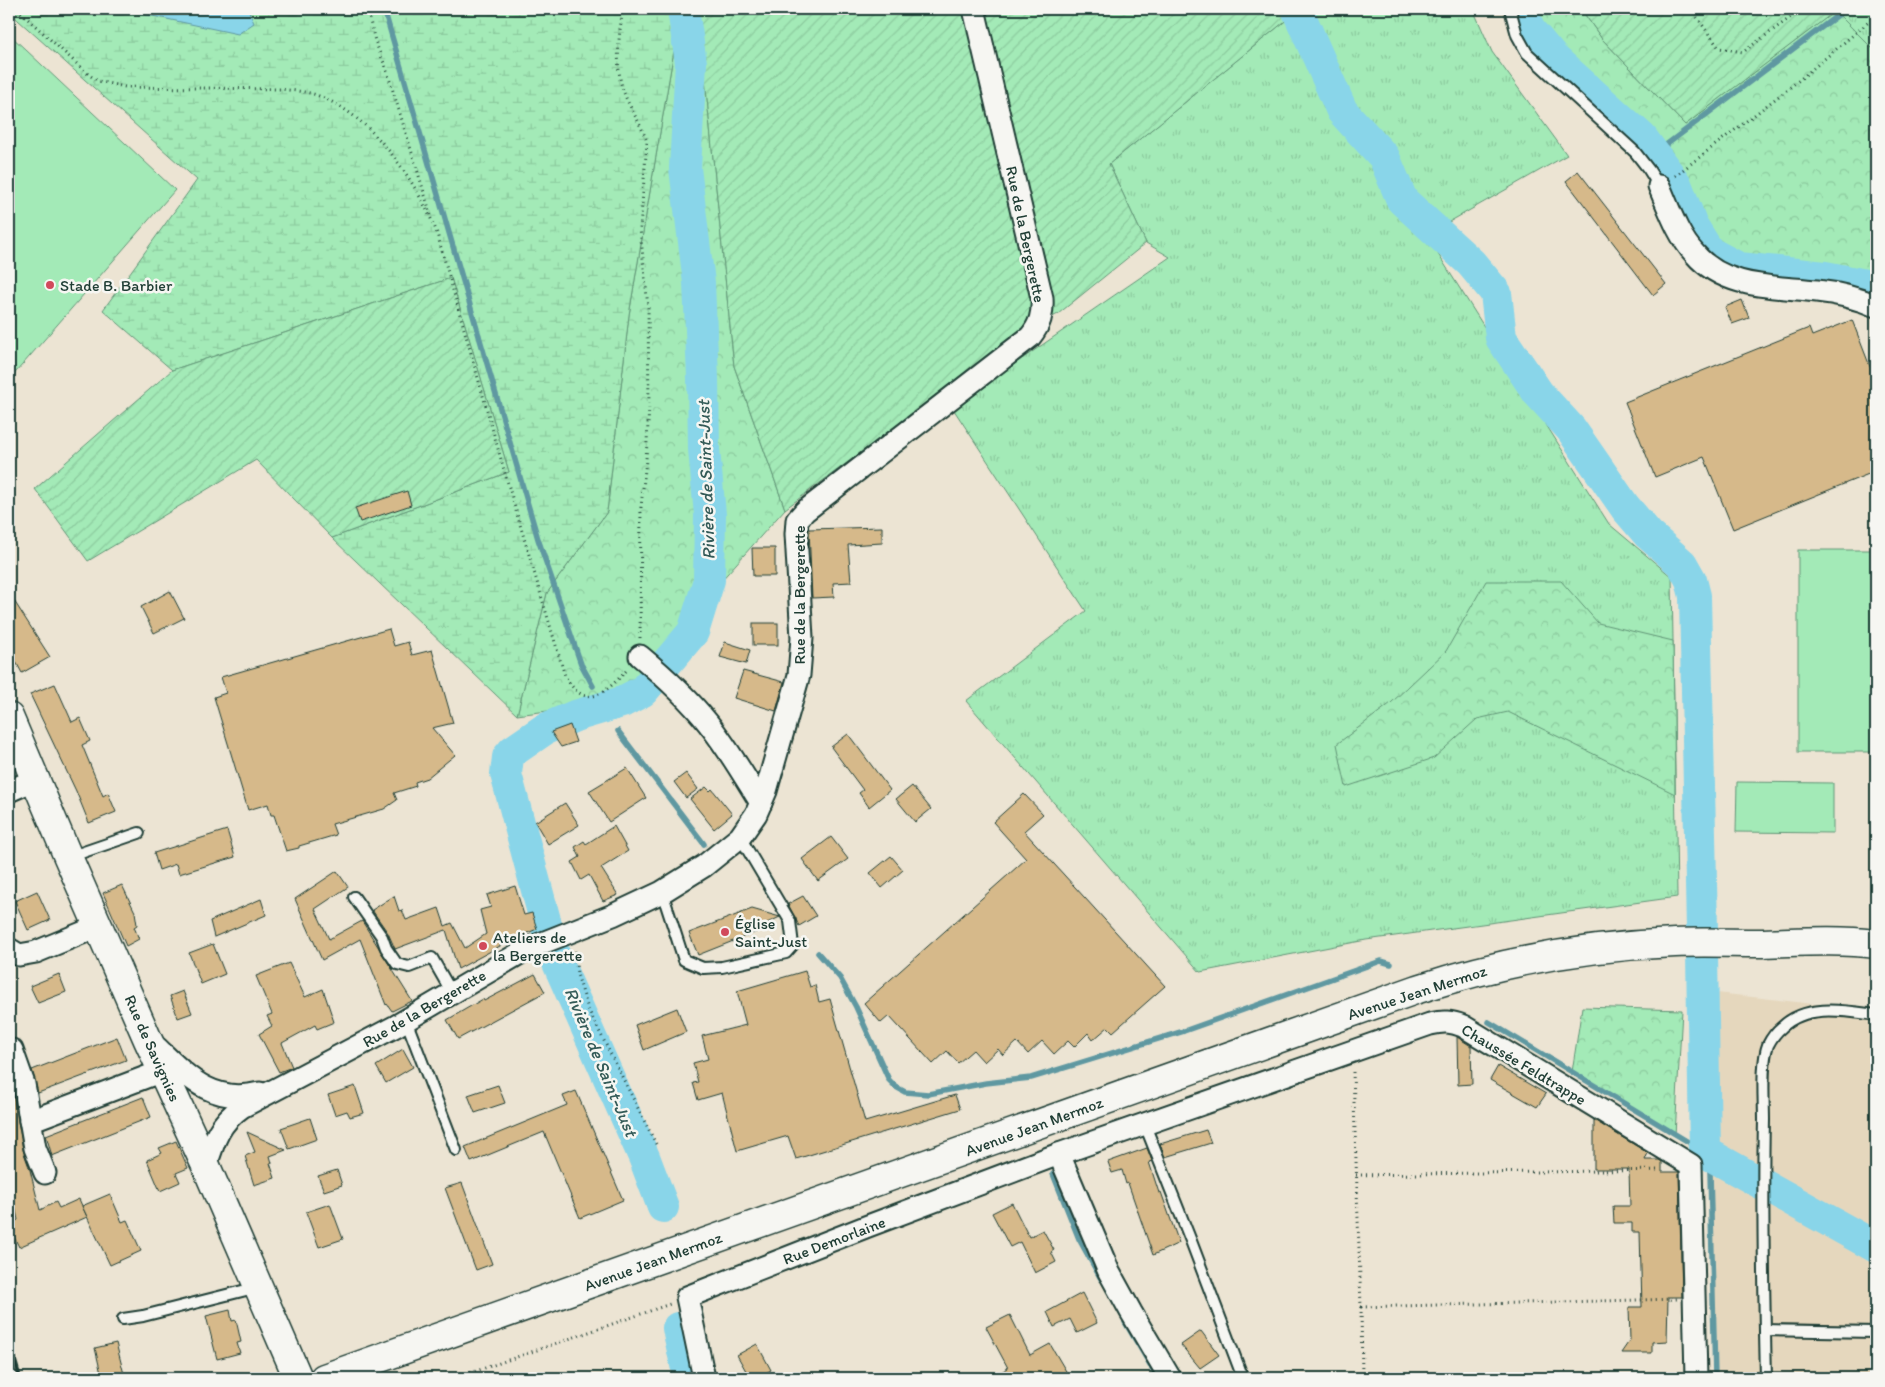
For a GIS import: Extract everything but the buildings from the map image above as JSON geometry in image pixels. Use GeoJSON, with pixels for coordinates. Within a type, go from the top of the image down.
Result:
{"type":"FeatureCollection","features":[{"type":"Feature","properties":{"kind":"main road","name":"Rue de Savignies"},"geometry":{"type":"LineString","coordinates":[[9,717],[34,780],[298,1378]]}},
{"type":"Feature","properties":{"kind":"main road","name":"Avenue Jean Mermoz"},"geometry":{"type":"LineString","coordinates":[[329,1376],[1442,981],[1513,963],[1609,948],[1674,943],[1831,941],[1876,944]]}},
{"type":"Feature","properties":{"kind":"main road","name":"Avenue Jean Mermoz"},"geometry":{"type":"LineString","coordinates":[[1760,943],[1876,954]]}},
{"type":"Feature","properties":{"kind":"street","name":"Rue de la Bergerette"},"geometry":{"type":"LineString","coordinates":[[206,1166],[223,1124],[242,1107],[406,1020],[537,945],[614,915],[662,892],[704,866],[740,836],[756,814],[761,803],[799,675],[802,653],[796,534],[797,520],[804,510],[1030,338],[1039,325],[1042,298],[974,9]]}},
{"type":"Feature","properties":{"kind":"street"},"geometry":{"type":"LineString","coordinates":[[1659,186],[1688,246],[1701,261],[1723,276],[1750,284],[1832,293],[1876,306]]}},
{"type":"Feature","properties":{"kind":"street"},"geometry":{"type":"LineString","coordinates":[[652,666],[692,704],[708,723],[761,803]]}},
{"type":"Feature","properties":{"kind":"street"},"geometry":{"type":"LineString","coordinates":[[9,791],[34,780]]}},
{"type":"Feature","properties":{"kind":"street"},"geometry":{"type":"LineString","coordinates":[[9,949],[19,955],[36,952],[99,926]]}},
{"type":"Feature","properties":{"kind":"street","name":"Chaussée Feldtrappe"},"geometry":{"type":"LineString","coordinates":[[1059,1154],[1443,1021],[1456,1023],[1691,1165]]}},
{"type":"Feature","properties":{"kind":"street","name":"Rue de la Bergerette"},"geometry":{"type":"LineString","coordinates":[[148,1040],[190,1078],[207,1090],[216,1093],[239,1096],[255,1094],[287,1084]]}},
{"type":"Feature","properties":{"kind":"street"},"geometry":{"type":"LineString","coordinates":[[12,1050],[24,1084],[35,1148],[45,1173]]}},
{"type":"Feature","properties":{"kind":"street"},"geometry":{"type":"LineString","coordinates":[[30,1121],[162,1071]]}},
{"type":"Feature","properties":{"kind":"street"},"geometry":{"type":"LineString","coordinates":[[1059,1154],[1109,1272],[1170,1378]]}},
{"type":"Feature","properties":{"kind":"street","name":"Rue Demorlaine"},"geometry":{"type":"LineString","coordinates":[[687,1298],[868,1226],[1059,1154]]}},
{"type":"Feature","properties":{"kind":"street"},"geometry":{"type":"LineString","coordinates":[[1691,1165],[1696,1378]]}},
{"type":"Feature","properties":{"kind":"street"},"geometry":{"type":"LineString","coordinates":[[687,1298],[704,1378]]}},
{"type":"Feature","properties":{"kind":"lane"},"geometry":{"type":"LineString","coordinates":[[1510,9],[1517,35],[1527,53],[1626,143],[1644,162],[1659,186]]}},
{"type":"Feature","properties":{"kind":"lane"},"geometry":{"type":"LineString","coordinates":[[68,857],[139,832]]}},
{"type":"Feature","properties":{"kind":"lane"},"geometry":{"type":"LineString","coordinates":[[662,892],[684,960],[703,968],[722,968],[786,953],[793,945],[790,921],[740,836]]}},
{"type":"Feature","properties":{"kind":"lane"},"geometry":{"type":"LineString","coordinates":[[354,897],[382,937],[393,960],[404,967],[409,967],[432,958],[452,993]]}},
{"type":"Feature","properties":{"kind":"lane"},"geometry":{"type":"LineString","coordinates":[[1766,1378],[1763,1169],[1765,1063],[1768,1045],[1773,1036],[1787,1022],[1816,1012],[1837,1010],[1876,1015]]}},
{"type":"Feature","properties":{"kind":"lane"},"geometry":{"type":"LineString","coordinates":[[406,1020],[456,1150]]}},
{"type":"Feature","properties":{"kind":"lane"},"geometry":{"type":"LineString","coordinates":[[1145,1125],[1243,1378]]}},
{"type":"Feature","properties":{"kind":"lane"},"geometry":{"type":"LineString","coordinates":[[123,1318],[143,1316],[258,1286]]}},
{"type":"Feature","properties":{"kind":"lane"},"geometry":{"type":"LineString","coordinates":[[1765,1330],[1876,1332]]}},
{"type":"Feature","properties":{"kind":"path"},"geometry":{"type":"LineString","coordinates":[[17,9],[88,74],[98,81],[109,85],[125,87],[281,89],[318,96],[337,105],[356,117],[375,134],[408,178],[429,213],[436,230]]}},
{"type":"Feature","properties":{"kind":"path"},"geometry":{"type":"LineString","coordinates":[[367,9],[375,41],[386,68],[436,230],[565,676],[573,689],[589,697],[600,695],[611,687]]}},
{"type":"Feature","properties":{"kind":"path"},"geometry":{"type":"LineString","coordinates":[[623,9],[619,32],[622,88],[643,129],[647,142],[640,229],[648,307],[649,406],[641,506],[652,666]]}},
{"type":"Feature","properties":{"kind":"path"},"geometry":{"type":"LineString","coordinates":[[1691,9],[1719,48],[1743,52],[1802,9]]}},
{"type":"Feature","properties":{"kind":"path"},"geometry":{"type":"LineString","coordinates":[[1682,171],[1792,86],[1876,16]]}},
{"type":"Feature","properties":{"kind":"path"},"geometry":{"type":"LineString","coordinates":[[567,933],[588,1009],[656,1144]]}},
{"type":"Feature","properties":{"kind":"path"},"geometry":{"type":"LineString","coordinates":[[1352,1051],[1362,1378]]}},
{"type":"Feature","properties":{"kind":"path"},"geometry":{"type":"LineString","coordinates":[[1356,1175],[1677,1170],[1691,1165]]}},
{"type":"Feature","properties":{"kind":"path"},"geometry":{"type":"LineString","coordinates":[[456,1378],[687,1298]]}},
{"type":"Feature","properties":{"kind":"path"},"geometry":{"type":"LineString","coordinates":[[1361,1307],[1695,1298]]}},
{"type":"Feature","properties":{"kind":"shaded area"},"geometry":{"type":"Polygon","coordinates":[[[1708,992],[1876,1011],[1876,1378],[1715,1378],[1708,992]]]}},
{"type":"Feature","properties":{"kind":"green space"},"geometry":{"type":"Polygon","coordinates":[[[9,9],[681,9],[629,315],[607,512],[547,593],[517,715],[332,538],[509,472],[451,278],[172,370],[103,310],[197,180],[9,12],[9,9]]]}},
{"type":"Feature","properties":{"kind":"green space"},"geometry":{"type":"Polygon","coordinates":[[[681,9],[698,9],[734,366],[785,509],[630,683],[593,705],[517,715],[547,593],[607,512],[629,315],[681,9]]]}},
{"type":"Feature","properties":{"kind":"green space"},"geometry":{"type":"Polygon","coordinates":[[[698,9],[1283,9],[1289,18],[1109,164],[1146,243],[1058,314],[1018,335],[785,509],[734,366],[698,9]]]}},
{"type":"Feature","properties":{"kind":"green space"},"geometry":{"type":"Polygon","coordinates":[[[1300,9],[1473,9],[1492,52],[1567,155],[1426,235],[1609,524],[1672,577],[1677,897],[1366,940],[1200,972],[966,701],[1086,611],[952,407],[1170,257],[1146,243],[1109,164],[1289,18],[1344,128],[1300,9]]]}},
{"type":"Feature","properties":{"kind":"green space"},"geometry":{"type":"Polygon","coordinates":[[[1517,9],[1581,9],[1602,39],[1685,125],[1835,11],[1876,52],[1876,295],[1735,274],[1703,254],[1667,190],[1637,146],[1588,97],[1546,61],[1529,40],[1517,9]]]}},
{"type":"Feature","properties":{"kind":"green space"},"geometry":{"type":"Polygon","coordinates":[[[1581,9],[1838,9],[1685,125],[1602,39],[1581,9]]]}},
{"type":"Feature","properties":{"kind":"green space"},"geometry":{"type":"Polygon","coordinates":[[[1838,9],[1876,9],[1876,52],[1835,11],[1838,9]]]}},
{"type":"Feature","properties":{"kind":"green space","name":"Stade B. Barbier"},"geometry":{"type":"Polygon","coordinates":[[[9,34],[175,190],[9,380],[9,34]]]}},
{"type":"Feature","properties":{"kind":"green space"},"geometry":{"type":"Polygon","coordinates":[[[451,278],[509,472],[332,538],[256,460],[88,561],[35,489],[172,370],[451,278]]]}},
{"type":"Feature","properties":{"kind":"green space"},"geometry":{"type":"Polygon","coordinates":[[[1798,550],[1876,550],[1876,752],[1798,752],[1798,550]]]}},
{"type":"Feature","properties":{"kind":"green space"},"geometry":{"type":"Polygon","coordinates":[[[1486,581],[1561,581],[1598,623],[1673,641],[1675,794],[1508,712],[1477,719],[1434,758],[1346,787],[1337,744],[1391,703],[1446,651],[1486,581]]]}},
{"type":"Feature","properties":{"kind":"green space"},"geometry":{"type":"Polygon","coordinates":[[[1737,782],[1833,783],[1833,833],[1736,832],[1737,782]]]}},
{"type":"Feature","properties":{"kind":"green space"},"geometry":{"type":"Polygon","coordinates":[[[1582,1007],[1682,1010],[1675,1135],[1572,1072],[1582,1007]]]}},
{"type":"Feature","properties":{"kind":"water"},"geometry":{"type":"Polygon","coordinates":[[[119,9],[248,9],[254,23],[238,34],[119,9]]]}},
{"type":"Feature","properties":{"kind":"waterway"},"geometry":{"type":"LineString","coordinates":[[384,9],[538,539],[581,664],[593,686]]}},
{"type":"Feature","properties":{"kind":"waterway","name":"Rivière de Saint-Just"},"geometry":{"type":"LineString","coordinates":[[663,1207],[644,1157],[554,954],[506,774],[508,757],[513,751],[545,729],[575,716],[622,702],[643,691],[693,632],[709,580],[710,515],[704,449],[699,283],[685,168],[691,63],[683,9]]}},
{"type":"Feature","properties":{"kind":"waterway"},"geometry":{"type":"LineString","coordinates":[[1297,9],[1342,111],[1384,157],[1402,200],[1471,263],[1496,293],[1501,338],[1538,393],[1571,429],[1625,507],[1648,534],[1682,564],[1691,580],[1695,596],[1702,930]]}},
{"type":"Feature","properties":{"kind":"waterway"},"geometry":{"type":"LineString","coordinates":[[1523,9],[1528,28],[1553,58],[1642,138],[1676,184],[1692,225],[1709,252],[1739,268],[1825,277],[1876,287]]}},
{"type":"Feature","properties":{"kind":"waterway"},"geometry":{"type":"LineString","coordinates":[[1654,154],[1846,9]]}},
{"type":"Feature","properties":{"kind":"waterway"},"geometry":{"type":"LineString","coordinates":[[618,731],[704,844]]}},
{"type":"Feature","properties":{"kind":"waterway"},"geometry":{"type":"LineString","coordinates":[[1702,952],[1705,1152],[1876,1247]]}},
{"type":"Feature","properties":{"kind":"waterway"},"geometry":{"type":"LineString","coordinates":[[818,953],[840,978],[856,1007],[889,1080],[905,1092],[928,1094],[986,1083],[1031,1078],[1184,1031],[1381,961],[1391,964]]}},
{"type":"Feature","properties":{"kind":"waterway"},"geometry":{"type":"LineString","coordinates":[[1489,1022],[1705,1152],[1710,1172],[1715,1378]]}},
{"type":"Feature","properties":{"kind":"waterway"},"geometry":{"type":"LineString","coordinates":[[1053,1174],[1079,1239],[1101,1279]]}},
{"type":"Feature","properties":{"kind":"waterway"},"geometry":{"type":"LineString","coordinates":[[1125,1322],[1158,1378]]}},
{"type":"Feature","properties":{"kind":"waterway","name":"Rivière de Saint-Just"},"geometry":{"type":"LineString","coordinates":[[678,1328],[689,1378]]}},
{"type":"Feature","properties":{"kind":"railway"},"geometry":{"type":"LineString","coordinates":[[9,1340],[20,1378]]}},
{"type":"Feature","properties":{"kind":"railway"},"geometry":{"type":"LineString","coordinates":[[9,1374],[10,1378]]}},
{"type":"Feature","properties":{"kind":"place","name":"Stade B. Barbier"},"geometry":{"type":"Point","coordinates":[50,285]}},
{"type":"Feature","properties":{"kind":"place","name":"Église Saint-Just"},"geometry":{"type":"Point","coordinates":[725,932]}},
{"type":"Feature","properties":{"kind":"place","name":"Ateliers de la Bergerette"},"geometry":{"type":"Point","coordinates":[483,946]}}]}
